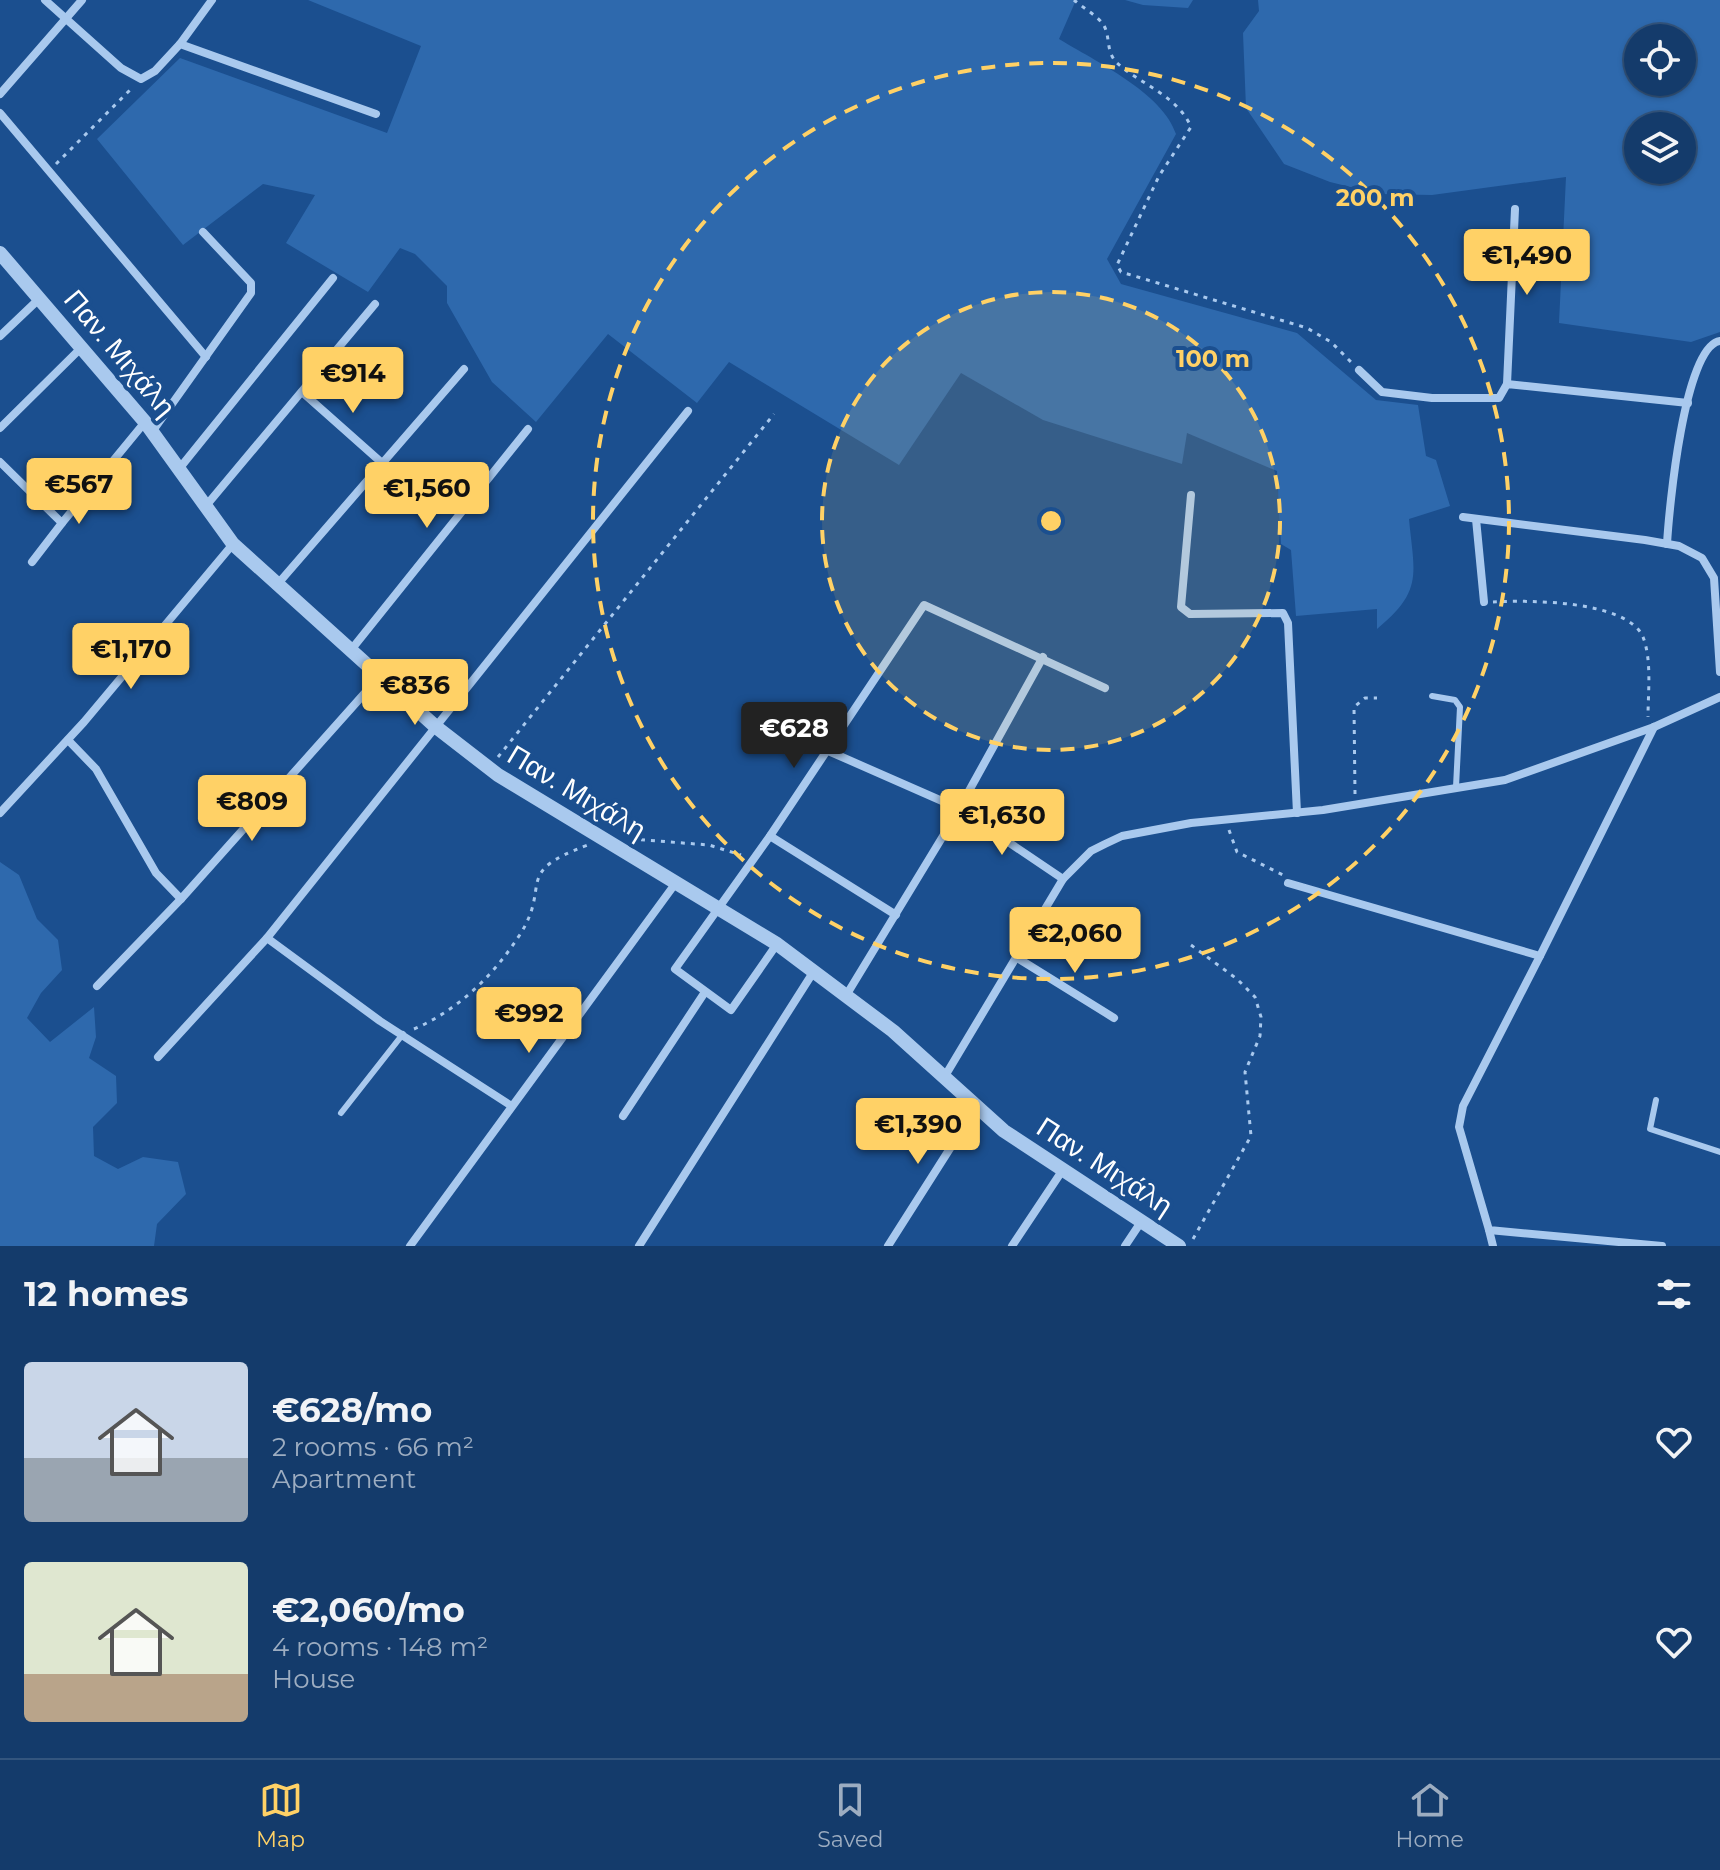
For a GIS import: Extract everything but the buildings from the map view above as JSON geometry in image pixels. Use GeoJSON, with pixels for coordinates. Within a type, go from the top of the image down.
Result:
{"type":"FeatureCollection","features":[{"type":"Feature","properties":{"kind":"street"},"geometry":{"type":"LineString","coordinates":[[45,0],[121,68],[141,79],[155,71],[180,44],[212,0]]}},
{"type":"Feature","properties":{"kind":"street"},"geometry":{"type":"LineString","coordinates":[[0,94],[82,0]]}},
{"type":"Feature","properties":{"kind":"street"},"geometry":{"type":"LineString","coordinates":[[180,44],[376,114]]}},
{"type":"Feature","properties":{"kind":"street"},"geometry":{"type":"LineString","coordinates":[[0,113],[51,169],[206,357]]}},
{"type":"Feature","properties":{"kind":"street"},"geometry":{"type":"LineString","coordinates":[[1359,370],[1382,392],[1432,398],[1499,398],[1507,384],[1515,209]]}},
{"type":"Feature","properties":{"kind":"street"},"geometry":{"type":"LineString","coordinates":[[32,562],[206,357],[251,293],[251,283],[203,232]]}},
{"type":"Feature","properties":{"kind":"street","name":"Παν. Μιχάλη"},"geometry":{"type":"LineString","coordinates":[[0,253],[148,427],[233,544],[276,586],[436,727],[489,769],[777,944],[847,994],[945,1076],[1004,1131],[1179,1246]]}},
{"type":"Feature","properties":{"kind":"street"},"geometry":{"type":"LineString","coordinates":[[179,469],[333,278]]}},
{"type":"Feature","properties":{"kind":"street"},"geometry":{"type":"LineString","coordinates":[[0,336],[40,298]]}},
{"type":"Feature","properties":{"kind":"street"},"geometry":{"type":"LineString","coordinates":[[205,507],[375,304]]}},
{"type":"Feature","properties":{"kind":"street"},"geometry":{"type":"LineString","coordinates":[[1667,544],[1673,474],[1688,403],[1706,348],[1720,341]]}},
{"type":"Feature","properties":{"kind":"street"},"geometry":{"type":"LineString","coordinates":[[0,428],[81,348]]}},
{"type":"Feature","properties":{"kind":"street"},"geometry":{"type":"LineString","coordinates":[[276,586],[464,369]]}},
{"type":"Feature","properties":{"kind":"street"},"geometry":{"type":"LineString","coordinates":[[1507,384],[1688,403]]}},
{"type":"Feature","properties":{"kind":"street"},"geometry":{"type":"LineString","coordinates":[[302,392],[382,463]]}},
{"type":"Feature","properties":{"kind":"street"},"geometry":{"type":"LineString","coordinates":[[158,1057],[267,938],[688,411]]}},
{"type":"Feature","properties":{"kind":"street"},"geometry":{"type":"LineString","coordinates":[[351,650],[528,429]]}},
{"type":"Feature","properties":{"kind":"street"},"geometry":{"type":"LineString","coordinates":[[0,462],[62,523]]}},
{"type":"Feature","properties":{"kind":"street"},"geometry":{"type":"LineString","coordinates":[[1191,495],[1181,607],[1190,614],[1283,613],[1288,623],[1297,813]]}},
{"type":"Feature","properties":{"kind":"street"},"geometry":{"type":"LineString","coordinates":[[1463,517],[1543,525],[1667,544],[1702,558],[1714,578],[1720,672]]}},
{"type":"Feature","properties":{"kind":"street"},"geometry":{"type":"LineString","coordinates":[[1476,519],[1484,602]]}},
{"type":"Feature","properties":{"kind":"street"},"geometry":{"type":"LineString","coordinates":[[0,813],[68,740],[233,544]]}},
{"type":"Feature","properties":{"kind":"street"},"geometry":{"type":"LineString","coordinates":[[777,944],[731,1010],[675,969],[770,836],[924,605],[1105,688]]}},
{"type":"Feature","properties":{"kind":"street"},"geometry":{"type":"LineString","coordinates":[[847,994],[896,915],[1043,657]]}},
{"type":"Feature","properties":{"kind":"street"},"geometry":{"type":"LineString","coordinates":[[97,986],[181,899],[380,676]]}},
{"type":"Feature","properties":{"kind":"street"},"geometry":{"type":"LineString","coordinates":[[945,1076],[1019,959],[1063,879],[1091,851],[1122,836],[1232,818],[1355,806],[1505,780],[1549,767],[1651,728],[1720,697]]}},
{"type":"Feature","properties":{"kind":"street"},"geometry":{"type":"LineString","coordinates":[[1493,1246],[1459,1127],[1463,1106],[1651,728]]}},
{"type":"Feature","properties":{"kind":"street"},"geometry":{"type":"LineString","coordinates":[[68,740],[96,769],[156,873],[181,899]]}},
{"type":"Feature","properties":{"kind":"street"},"geometry":{"type":"LineString","coordinates":[[826,750],[958,808],[1063,879]]}},
{"type":"Feature","properties":{"kind":"street"},"geometry":{"type":"LineString","coordinates":[[770,836],[896,915]]}},
{"type":"Feature","properties":{"kind":"street"},"geometry":{"type":"LineString","coordinates":[[1288,883],[1540,956]]}},
{"type":"Feature","properties":{"kind":"street"},"geometry":{"type":"LineString","coordinates":[[410,1246],[510,1105],[675,884]]}},
{"type":"Feature","properties":{"kind":"street"},"geometry":{"type":"LineString","coordinates":[[267,938],[380,1021],[510,1105]]}},
{"type":"Feature","properties":{"kind":"street"},"geometry":{"type":"LineString","coordinates":[[1019,959],[1114,1018]]}},
{"type":"Feature","properties":{"kind":"street"},"geometry":{"type":"LineString","coordinates":[[639,1246],[815,971]]}},
{"type":"Feature","properties":{"kind":"street"},"geometry":{"type":"LineString","coordinates":[[623,1116],[705,992]]}},
{"type":"Feature","properties":{"kind":"street"},"geometry":{"type":"LineString","coordinates":[[888,1246],[977,1106]]}},
{"type":"Feature","properties":{"kind":"street"},"geometry":{"type":"LineString","coordinates":[[1012,1246],[1062,1171]]}},
{"type":"Feature","properties":{"kind":"street"},"geometry":{"type":"LineString","coordinates":[[1125,1246],[1141,1222]]}},
{"type":"Feature","properties":{"kind":"street"},"geometry":{"type":"LineString","coordinates":[[1489,1230],[1662,1246]]}},
{"type":"Feature","properties":{"kind":"lane"},"geometry":{"type":"LineString","coordinates":[[1432,696],[1455,700],[1460,707],[1456,787]]}},
{"type":"Feature","properties":{"kind":"lane"},"geometry":{"type":"LineString","coordinates":[[341,1113],[403,1034]]}},
{"type":"Feature","properties":{"kind":"lane"},"geometry":{"type":"LineString","coordinates":[[1656,1100],[1650,1129],[1720,1152]]}},
{"type":"Feature","properties":{"kind":"path"},"geometry":{"type":"LineString","coordinates":[[1074,0],[1104,24],[1110,55],[1118,64],[1156,88],[1188,119],[1191,127],[1159,176],[1117,265],[1121,272],[1307,328],[1331,342],[1359,370]]}},
{"type":"Feature","properties":{"kind":"path"},"geometry":{"type":"LineString","coordinates":[[51,169],[141,79]]}},
{"type":"Feature","properties":{"kind":"path"},"geometry":{"type":"LineString","coordinates":[[489,769],[774,414]]}},
{"type":"Feature","properties":{"kind":"path"},"geometry":{"type":"LineString","coordinates":[[1484,602],[1539,599],[1618,617],[1634,625],[1646,650],[1651,728]]}},
{"type":"Feature","properties":{"kind":"path"},"geometry":{"type":"LineString","coordinates":[[1355,806],[1354,707],[1365,698],[1377,698]]}},
{"type":"Feature","properties":{"kind":"path"},"geometry":{"type":"LineString","coordinates":[[1232,818],[1231,841],[1237,852],[1282,873],[1288,883]]}},
{"type":"Feature","properties":{"kind":"path"},"geometry":{"type":"LineString","coordinates":[[403,1034],[444,1016],[486,979],[532,912],[535,879],[553,859],[588,845],[640,837],[688,846],[709,845],[729,849],[751,861]]}},
{"type":"Feature","properties":{"kind":"path"},"geometry":{"type":"LineString","coordinates":[[1189,1246],[1251,1136],[1245,1072],[1260,1036],[1261,1017],[1255,997],[1237,979],[1191,945]]}},
{"type":"Feature","properties":{"kind":"shaded area"},"geometry":{"type":"Polygon","coordinates":[[[308,0],[1076,0],[1059,39],[1143,92],[1169,119],[1176,134],[1107,259],[1121,284],[1297,333],[1376,400],[1418,405],[1426,456],[1436,460],[1450,506],[1409,519],[1413,568],[1409,592],[1392,616],[1377,629],[1377,609],[1296,616],[1291,550],[1281,544],[1277,471],[1187,433],[1182,464],[1043,420],[961,373],[899,465],[729,362],[697,403],[608,334],[536,422],[492,382],[447,303],[447,286],[415,254],[400,248],[368,292],[286,243],[315,195],[263,184],[183,245],[97,139],[180,58],[387,133],[421,46],[308,0]]]}},
{"type":"Feature","properties":{"kind":"shaded area"},"geometry":{"type":"Polygon","coordinates":[[[1125,0],[1193,0],[1188,8],[1143,5],[1125,0]]]}},
{"type":"Feature","properties":{"kind":"shaded area"},"geometry":{"type":"Polygon","coordinates":[[[1258,0],[1720,0],[1720,332],[1691,342],[1559,323],[1566,177],[1432,195],[1379,194],[1330,182],[1284,164],[1246,108],[1243,33],[1259,11],[1258,0]]]}},
{"type":"Feature","properties":{"kind":"shaded area"},"geometry":{"type":"Polygon","coordinates":[[[0,862],[19,875],[37,919],[58,940],[62,970],[41,993],[27,1018],[50,1042],[94,1007],[96,1037],[89,1058],[116,1076],[117,1103],[93,1127],[94,1156],[118,1169],[143,1157],[178,1162],[186,1194],[157,1224],[154,1246],[0,1246],[0,862]]]}}]}
